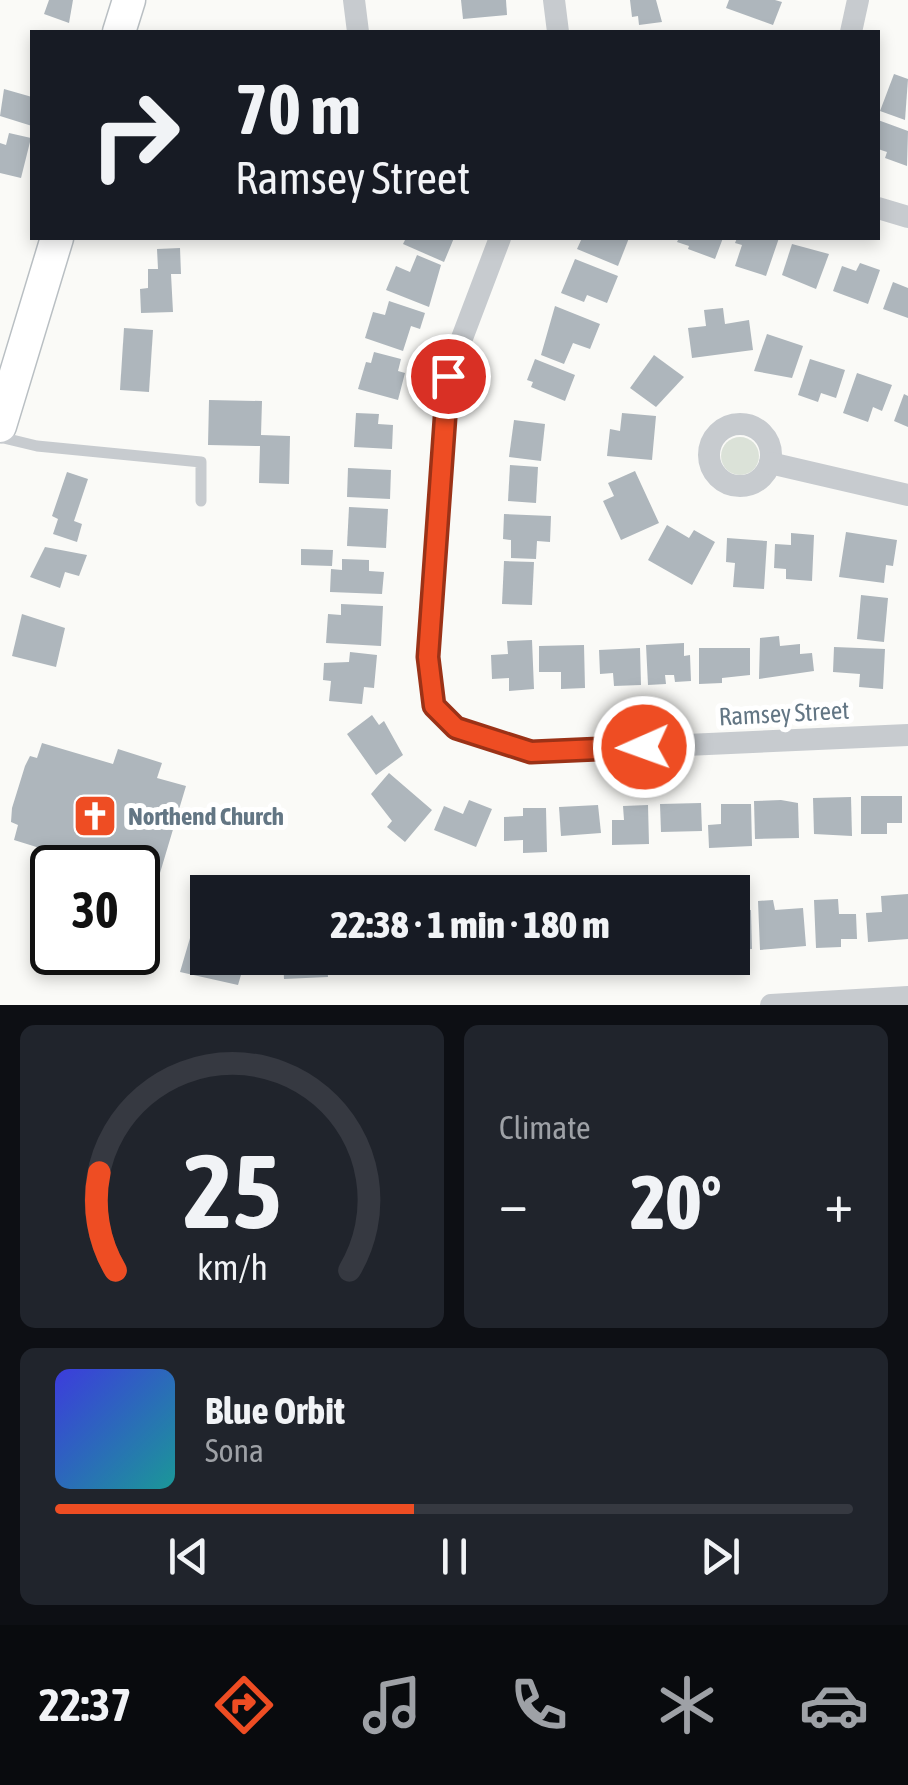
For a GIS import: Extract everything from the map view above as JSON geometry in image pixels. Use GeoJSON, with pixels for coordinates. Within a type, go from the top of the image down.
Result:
{"type":"FeatureCollection","features":[{"type":"Feature","properties":{"kind":"main road"},"geometry":{"type":"LineString","coordinates":[[120,30],[129,0]]}},
{"type":"Feature","properties":{"kind":"main road"},"geometry":{"type":"LineString","coordinates":[[0,426],[56,240]]}},
{"type":"Feature","properties":{"kind":"street"},"geometry":{"type":"LineString","coordinates":[[354,0],[358,30]]}},
{"type":"Feature","properties":{"kind":"street"},"geometry":{"type":"LineString","coordinates":[[554,0],[558,30]]}},
{"type":"Feature","properties":{"kind":"street"},"geometry":{"type":"LineString","coordinates":[[851,30],[858,0]]}},
{"type":"Feature","properties":{"kind":"street"},"geometry":{"type":"LineString","coordinates":[[880,209],[908,218]]}},
{"type":"Feature","properties":{"kind":"street","name":"Ramsey Street"},"geometry":{"type":"LineString","coordinates":[[499,240],[448,376],[428,657],[434,706],[456,728],[531,752],[908,735]]}},
{"type":"Feature","properties":{"kind":"street"},"geometry":{"type":"LineString","coordinates":[[770,463],[908,494]]}},
{"type":"Feature","properties":{"kind":"street"},"geometry":{"type":"LineString","coordinates":[[771,1005],[908,997]]}},
{"type":"Feature","properties":{"kind":"lane"},"geometry":{"type":"LineString","coordinates":[[0,437],[37,446],[201,462],[202,501]]}},
{"type":"Feature","properties":{"kind":"shaded area"},"geometry":{"type":"Polygon","coordinates":[[[740,437],[754,442],[759,456],[754,470],[740,475],[726,470],[721,456],[726,442],[740,437]]]}},
{"type":"Feature","properties":{"kind":"building"},"geometry":{"type":"Polygon","coordinates":[[[49,0],[73,0],[69,23],[44,14],[49,0]]]}},
{"type":"Feature","properties":{"kind":"building"},"geometry":{"type":"Polygon","coordinates":[[[461,0],[506,0],[507,15],[463,19],[461,0]]]}},
{"type":"Feature","properties":{"kind":"building"},"geometry":{"type":"Polygon","coordinates":[[[630,0],[656,0],[662,22],[639,25],[638,16],[632,17],[630,0]]]}},
{"type":"Feature","properties":{"kind":"building"},"geometry":{"type":"Polygon","coordinates":[[[729,0],[782,2],[773,25],[726,8],[729,0]]]}},
{"type":"Feature","properties":{"kind":"building"},"geometry":{"type":"Polygon","coordinates":[[[894,74],[908,79],[905,120],[880,111],[894,74]]]}},
{"type":"Feature","properties":{"kind":"building"},"geometry":{"type":"Polygon","coordinates":[[[4,89],[30,96],[30,125],[0,116],[4,89]]]}},
{"type":"Feature","properties":{"kind":"building"},"geometry":{"type":"Polygon","coordinates":[[[880,121],[908,131],[907,166],[885,158],[887,152],[880,150],[880,121]]]}},
{"type":"Feature","properties":{"kind":"building"},"geometry":{"type":"Polygon","coordinates":[[[9,133],[30,138],[21,178],[0,173],[0,143],[6,145],[9,133]]]}},
{"type":"Feature","properties":{"kind":"building"},"geometry":{"type":"Polygon","coordinates":[[[405,240],[453,240],[444,262],[403,244],[405,240]]]}},
{"type":"Feature","properties":{"kind":"building"},"geometry":{"type":"Polygon","coordinates":[[[581,240],[628,240],[618,266],[577,249],[581,240]]]}},
{"type":"Feature","properties":{"kind":"building"},"geometry":{"type":"Polygon","coordinates":[[[678,240],[722,240],[715,259],[678,240]]]}},
{"type":"Feature","properties":{"kind":"building"},"geometry":{"type":"Polygon","coordinates":[[[778,240],[766,276],[735,266],[742,245],[735,243],[778,240]]]}},
{"type":"Feature","properties":{"kind":"building"},"geometry":{"type":"Polygon","coordinates":[[[792,244],[829,254],[816,289],[782,275],[792,244]]]}},
{"type":"Feature","properties":{"kind":"building"},"geometry":{"type":"Polygon","coordinates":[[[180,248],[181,274],[171,274],[173,312],[141,313],[140,289],[148,288],[148,269],[158,269],[157,249],[180,248]]]}},
{"type":"Feature","properties":{"kind":"building"},"geometry":{"type":"Polygon","coordinates":[[[417,255],[441,265],[429,307],[386,290],[396,266],[410,272],[417,255]]]}},
{"type":"Feature","properties":{"kind":"building"},"geometry":{"type":"Polygon","coordinates":[[[575,259],[618,276],[607,303],[587,295],[584,302],[561,293],[575,259]]]}},
{"type":"Feature","properties":{"kind":"building"},"geometry":{"type":"Polygon","coordinates":[[[860,263],[880,270],[868,304],[833,291],[842,266],[856,271],[860,263]]]}},
{"type":"Feature","properties":{"kind":"building"},"geometry":{"type":"Polygon","coordinates":[[[893,282],[908,288],[908,318],[883,309],[893,282]]]}},
{"type":"Feature","properties":{"kind":"building"},"geometry":{"type":"Polygon","coordinates":[[[389,301],[425,313],[420,329],[411,326],[403,351],[365,338],[373,312],[385,315],[389,301]]]}},
{"type":"Feature","properties":{"kind":"building"},"geometry":{"type":"Polygon","coordinates":[[[555,306],[600,324],[590,349],[573,343],[564,364],[541,355],[555,306]]]}},
{"type":"Feature","properties":{"kind":"building"},"geometry":{"type":"Polygon","coordinates":[[[723,308],[725,324],[749,320],[753,350],[692,358],[688,328],[706,326],[704,310],[723,308]]]}},
{"type":"Feature","properties":{"kind":"building"},"geometry":{"type":"Polygon","coordinates":[[[124,328],[153,330],[149,392],[120,390],[124,328]]]}},
{"type":"Feature","properties":{"kind":"building"},"geometry":{"type":"Polygon","coordinates":[[[767,334],[803,346],[792,378],[754,371],[767,334]]]}},
{"type":"Feature","properties":{"kind":"building"},"geometry":{"type":"Polygon","coordinates":[[[374,352],[401,359],[398,371],[405,373],[398,400],[358,389],[366,362],[371,363],[374,352]]]}},
{"type":"Feature","properties":{"kind":"building"},"geometry":{"type":"Polygon","coordinates":[[[654,355],[684,377],[656,407],[630,388],[654,355]]]}},
{"type":"Feature","properties":{"kind":"building"},"geometry":{"type":"Polygon","coordinates":[[[535,359],[575,375],[565,401],[531,387],[533,382],[527,380],[535,359]]]}},
{"type":"Feature","properties":{"kind":"building"},"geometry":{"type":"Polygon","coordinates":[[[810,359],[845,370],[836,398],[821,393],[818,402],[798,395],[810,359]]]}},
{"type":"Feature","properties":{"kind":"building"},"geometry":{"type":"Polygon","coordinates":[[[857,373],[892,385],[882,411],[873,407],[868,422],[843,413],[857,373]]]}},
{"type":"Feature","properties":{"kind":"building"},"geometry":{"type":"Polygon","coordinates":[[[904,394],[908,396],[908,427],[894,421],[904,394]]]}},
{"type":"Feature","properties":{"kind":"building"},"geometry":{"type":"Polygon","coordinates":[[[209,400],[262,401],[261,435],[290,436],[289,484],[259,483],[260,446],[208,445],[209,400]]]}},
{"type":"Feature","properties":{"kind":"building"},"geometry":{"type":"Polygon","coordinates":[[[356,413],[379,414],[378,424],[393,425],[392,449],[354,447],[356,413]]]}},
{"type":"Feature","properties":{"kind":"building"},"geometry":{"type":"Polygon","coordinates":[[[622,413],[656,416],[652,460],[607,456],[610,429],[620,431],[622,413]]]}},
{"type":"Feature","properties":{"kind":"building"},"geometry":{"type":"Polygon","coordinates":[[[514,420],[545,424],[541,461],[509,457],[514,420]]]}},
{"type":"Feature","properties":{"kind":"building"},"geometry":{"type":"Polygon","coordinates":[[[510,465],[538,467],[536,503],[508,501],[510,465]]]}},
{"type":"Feature","properties":{"kind":"building"},"geometry":{"type":"Polygon","coordinates":[[[348,468],[391,470],[390,499],[347,497],[348,468]]]}},
{"type":"Feature","properties":{"kind":"building"},"geometry":{"type":"Polygon","coordinates":[[[635,471],[659,523],[621,540],[603,501],[614,496],[608,483],[635,471]]]}},
{"type":"Feature","properties":{"kind":"building"},"geometry":{"type":"Polygon","coordinates":[[[67,472],[88,479],[74,521],[82,524],[77,542],[53,534],[58,519],[52,516],[67,472]]]}},
{"type":"Feature","properties":{"kind":"building"},"geometry":{"type":"Polygon","coordinates":[[[349,507],[388,509],[386,548],[347,546],[349,507]]]}},
{"type":"Feature","properties":{"kind":"building"},"geometry":{"type":"Polygon","coordinates":[[[504,514],[551,516],[550,542],[537,541],[536,559],[511,558],[511,540],[503,539],[504,514]]]}},
{"type":"Feature","properties":{"kind":"building"},"geometry":{"type":"Polygon","coordinates":[[[667,525],[689,538],[694,530],[715,542],[692,585],[648,560],[667,525]]]}},
{"type":"Feature","properties":{"kind":"building"},"geometry":{"type":"Polygon","coordinates":[[[846,532],[897,540],[893,566],[886,565],[884,583],[839,577],[846,532]]]}},
{"type":"Feature","properties":{"kind":"building"},"geometry":{"type":"Polygon","coordinates":[[[791,533],[814,535],[812,581],[786,579],[786,569],[774,568],[775,544],[791,545],[791,533]]]}},
{"type":"Feature","properties":{"kind":"building"},"geometry":{"type":"Polygon","coordinates":[[[727,538],[767,541],[764,589],[733,587],[735,563],[726,562],[727,538]]]}},
{"type":"Feature","properties":{"kind":"building"},"geometry":{"type":"Polygon","coordinates":[[[45,547],[87,555],[79,576],[65,572],[60,588],[30,577],[45,547]]]}},
{"type":"Feature","properties":{"kind":"building"},"geometry":{"type":"Polygon","coordinates":[[[301,549],[333,550],[332,566],[301,565],[301,549]]]}},
{"type":"Feature","properties":{"kind":"building"},"geometry":{"type":"Polygon","coordinates":[[[342,559],[369,560],[369,571],[384,572],[382,594],[330,592],[331,569],[342,570],[342,559]]]}},
{"type":"Feature","properties":{"kind":"building"},"geometry":{"type":"Polygon","coordinates":[[[504,561],[534,562],[532,605],[502,604],[504,561]]]}},
{"type":"Feature","properties":{"kind":"building"},"geometry":{"type":"Polygon","coordinates":[[[861,595],[888,598],[884,642],[857,639],[861,595]]]}},
{"type":"Feature","properties":{"kind":"building"},"geometry":{"type":"Polygon","coordinates":[[[341,604],[383,606],[381,646],[326,643],[328,614],[341,615],[341,604]]]}},
{"type":"Feature","properties":{"kind":"building"},"geometry":{"type":"Polygon","coordinates":[[[22,614],[65,628],[56,667],[12,656],[22,614]]]}},
{"type":"Feature","properties":{"kind":"building"},"geometry":{"type":"Polygon","coordinates":[[[779,636],[780,646],[800,644],[800,654],[812,653],[814,671],[759,679],[760,638],[779,636]]]}},
{"type":"Feature","properties":{"kind":"building"},"geometry":{"type":"Polygon","coordinates":[[[532,640],[534,689],[509,691],[509,678],[492,679],[491,655],[508,654],[507,641],[532,640]]]}},
{"type":"Feature","properties":{"kind":"building"},"geometry":{"type":"Polygon","coordinates":[[[684,643],[684,656],[690,655],[691,681],[675,682],[674,675],[665,675],[666,684],[648,685],[646,645],[684,643]]]}},
{"type":"Feature","properties":{"kind":"building"},"geometry":{"type":"Polygon","coordinates":[[[584,645],[585,688],[561,689],[561,672],[539,672],[539,646],[584,645]]]}},
{"type":"Feature","properties":{"kind":"building"},"geometry":{"type":"Polygon","coordinates":[[[834,647],[885,649],[883,689],[859,687],[860,674],[833,672],[834,647]]]}},
{"type":"Feature","properties":{"kind":"building"},"geometry":{"type":"Polygon","coordinates":[[[640,648],[641,685],[614,686],[613,673],[600,674],[599,650],[640,648]]]}},
{"type":"Feature","properties":{"kind":"building"},"geometry":{"type":"Polygon","coordinates":[[[699,648],[750,648],[750,675],[722,678],[722,683],[699,684],[699,648]]]}},
{"type":"Feature","properties":{"kind":"building"},"geometry":{"type":"Polygon","coordinates":[[[350,652],[377,655],[374,688],[364,687],[362,704],[329,701],[331,681],[323,680],[324,663],[349,662],[350,652]]]}},
{"type":"Feature","properties":{"kind":"building"},"geometry":{"type":"Polygon","coordinates":[[[372,715],[379,725],[384,721],[403,755],[376,775],[347,734],[372,715]]]}},
{"type":"Feature","properties":{"kind":"building","name":"Northend Church"},"geometry":{"type":"Polygon","coordinates":[[[42,743],[113,764],[118,749],[162,763],[157,778],[186,786],[160,873],[160,845],[30,845],[14,840],[18,825],[11,822],[12,808],[30,756],[37,758],[42,743]]]}},
{"type":"Feature","properties":{"kind":"building"},"geometry":{"type":"Polygon","coordinates":[[[389,773],[432,810],[405,842],[387,827],[392,821],[371,794],[389,773]]]}},
{"type":"Feature","properties":{"kind":"building"},"geometry":{"type":"Polygon","coordinates":[[[861,796],[902,796],[902,823],[887,823],[887,834],[861,834],[861,796]]]}},
{"type":"Feature","properties":{"kind":"building"},"geometry":{"type":"Polygon","coordinates":[[[851,797],[852,836],[814,834],[813,798],[851,797]]]}},
{"type":"Feature","properties":{"kind":"building"},"geometry":{"type":"Polygon","coordinates":[[[469,800],[492,809],[476,847],[434,830],[444,806],[463,814],[469,800]]]}},
{"type":"Feature","properties":{"kind":"building"},"geometry":{"type":"Polygon","coordinates":[[[754,801],[798,803],[799,838],[755,839],[754,801]]]}},
{"type":"Feature","properties":{"kind":"building"},"geometry":{"type":"Polygon","coordinates":[[[701,803],[702,831],[661,832],[660,804],[701,803]]]}},
{"type":"Feature","properties":{"kind":"building"},"geometry":{"type":"Polygon","coordinates":[[[721,804],[751,804],[752,846],[709,848],[708,825],[721,824],[721,804]]]}},
{"type":"Feature","properties":{"kind":"building"},"geometry":{"type":"Polygon","coordinates":[[[598,805],[601,833],[561,836],[559,807],[598,805]]]}},
{"type":"Feature","properties":{"kind":"building"},"geometry":{"type":"Polygon","coordinates":[[[648,805],[649,844],[612,845],[612,820],[624,820],[623,806],[648,805]]]}},
{"type":"Feature","properties":{"kind":"building"},"geometry":{"type":"Polygon","coordinates":[[[523,808],[546,808],[547,852],[523,853],[523,840],[504,841],[504,817],[523,816],[523,808]]]}},
{"type":"Feature","properties":{"kind":"building"},"geometry":{"type":"Polygon","coordinates":[[[908,894],[908,939],[868,942],[866,913],[882,912],[881,896],[908,894]]]}},
{"type":"Feature","properties":{"kind":"building"},"geometry":{"type":"Polygon","coordinates":[[[838,899],[839,914],[856,914],[857,939],[841,939],[841,947],[816,948],[814,900],[838,899]]]}},
{"type":"Feature","properties":{"kind":"building"},"geometry":{"type":"Polygon","coordinates":[[[773,900],[775,910],[803,908],[806,946],[760,950],[758,901],[773,900]]]}},
{"type":"Feature","properties":{"kind":"building"},"geometry":{"type":"Polygon","coordinates":[[[190,938],[190,974],[180,972],[190,938]]]}},
{"type":"Feature","properties":{"kind":"building"},"geometry":{"type":"Polygon","coordinates":[[[193,975],[241,975],[238,985],[193,975]]]}},
{"type":"Feature","properties":{"kind":"building"},"geometry":{"type":"Polygon","coordinates":[[[284,975],[328,975],[328,977],[284,979],[284,975]]]}},
{"type":"Feature","properties":{"kind":"place","name":"Northend Church"},"geometry":{"type":"Point","coordinates":[95,816]}},
{"type":"Feature","properties":{"kind":"route"},"geometry":{"type":"LineString","coordinates":[[448,376],[428,657],[434,706],[456,728],[531,752],[644,747]]}}]}
